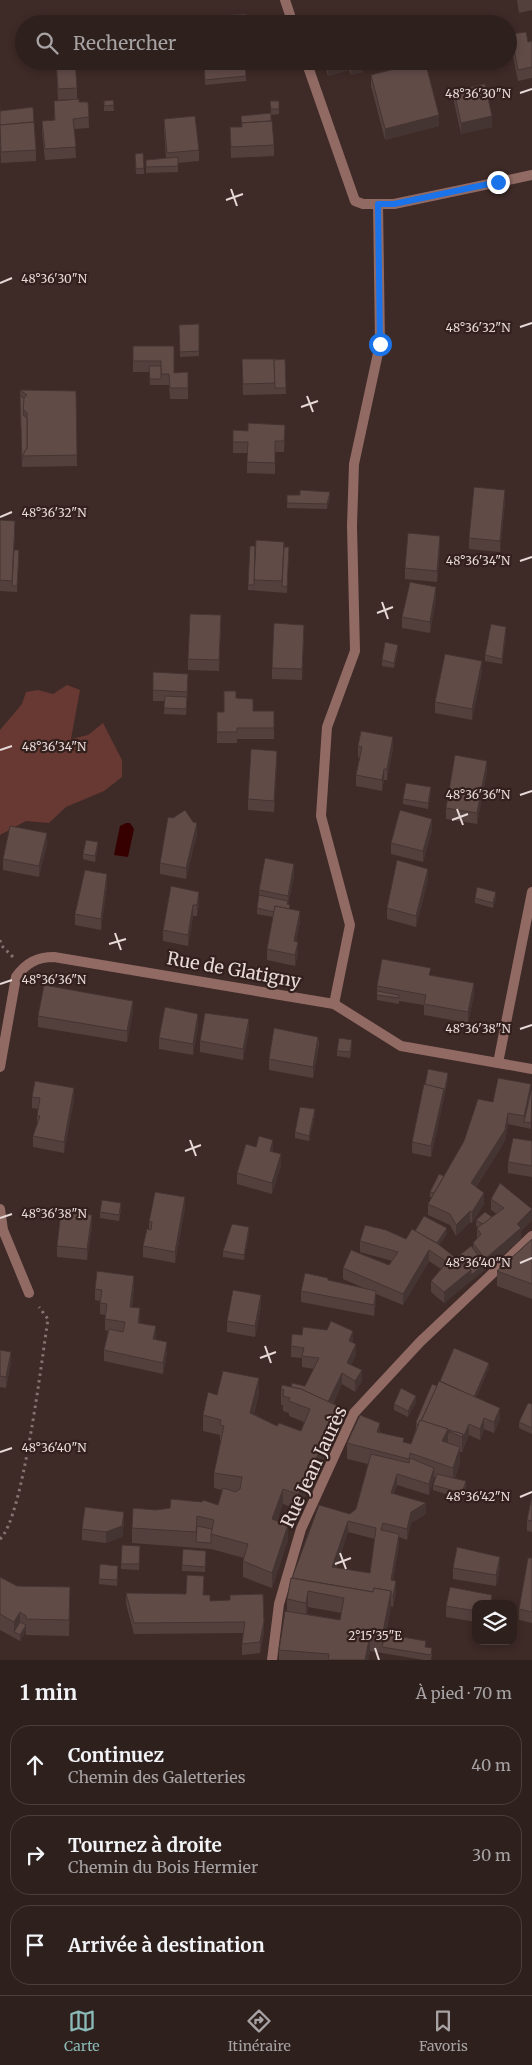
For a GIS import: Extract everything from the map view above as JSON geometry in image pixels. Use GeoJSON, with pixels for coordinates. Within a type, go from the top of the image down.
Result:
{"type":"FeatureCollection","features":[{"type":"Feature","properties":{"kind":"street"},"geometry":{"type":"LineString","coordinates":[[285,0],[290,15]]}},
{"type":"Feature","properties":{"kind":"street"},"geometry":{"type":"LineString","coordinates":[[309,70],[355,201],[394,204],[532,175]]}},
{"type":"Feature","properties":{"kind":"street"},"geometry":{"type":"LineString","coordinates":[[334,1004],[350,925],[321,816],[327,727],[355,651],[352,526],[354,464],[380,344],[378,204]]}},
{"type":"Feature","properties":{"kind":"street"},"geometry":{"type":"LineString","coordinates":[[498,1063],[532,892]]}},
{"type":"Feature","properties":{"kind":"street","name":"Rue de Glatigny"},"geometry":{"type":"LineString","coordinates":[[0,1067],[16,976],[23,967],[42,957],[54,957],[334,1004],[401,1046],[532,1069]]}},
{"type":"Feature","properties":{"kind":"street"},"geometry":{"type":"LineString","coordinates":[[0,1209],[3,1230],[29,1293]]}},
{"type":"Feature","properties":{"kind":"street","name":"Rue Jean Jaurès"},"geometry":{"type":"LineString","coordinates":[[272,1660],[279,1604],[301,1529],[354,1413],[420,1342],[532,1236]]}},
{"type":"Feature","properties":{"kind":"path"},"geometry":{"type":"LineString","coordinates":[[0,1539],[4,1536],[15,1507],[24,1470],[48,1319],[29,1293]]}},
{"type":"Feature","properties":{"kind":"shaded area"},"geometry":{"type":"Polygon","coordinates":[[[67,685],[80,690],[71,739],[88,735],[103,723],[122,760],[122,777],[104,791],[66,807],[49,823],[26,821],[0,835],[0,730],[22,704],[26,692],[38,690],[53,694],[67,685]]]}},
{"type":"Feature","properties":{"kind":"shaded area"},"geometry":{"type":"Polygon","coordinates":[[[130,823],[134,829],[128,857],[114,855],[120,826],[130,823]]]}},
{"type":"Feature","properties":{"kind":"building"},"geometry":{"type":"Polygon","coordinates":[[[526,32],[528,42],[532,41],[532,67],[518,70],[517,33],[526,32]]]}},
{"type":"Feature","properties":{"kind":"building"},"geometry":{"type":"Polygon","coordinates":[[[57,70],[76,70],[77,88],[58,89],[57,70]]]}},
{"type":"Feature","properties":{"kind":"building"},"geometry":{"type":"Polygon","coordinates":[[[204,70],[246,70],[246,76],[205,80],[204,70]]]}},
{"type":"Feature","properties":{"kind":"building"},"geometry":{"type":"Polygon","coordinates":[[[390,70],[427,70],[439,115],[385,129],[371,75],[390,70]]]}},
{"type":"Feature","properties":{"kind":"building"},"geometry":{"type":"Polygon","coordinates":[[[485,84],[492,116],[461,123],[454,91],[485,84]]]}},
{"type":"Feature","properties":{"kind":"building"},"geometry":{"type":"Polygon","coordinates":[[[79,99],[79,102],[88,102],[89,117],[73,119],[76,147],[45,149],[42,121],[55,120],[54,101],[79,99]]]}},
{"type":"Feature","properties":{"kind":"building"},"geometry":{"type":"Polygon","coordinates":[[[113,100],[114,105],[104,106],[104,101],[113,100]]]}},
{"type":"Feature","properties":{"kind":"building"},"geometry":{"type":"Polygon","coordinates":[[[270,101],[279,101],[279,109],[271,109],[270,101]]]}},
{"type":"Feature","properties":{"kind":"building"},"geometry":{"type":"Polygon","coordinates":[[[33,107],[34,122],[0,125],[0,111],[33,107]]]}},
{"type":"Feature","properties":{"kind":"building"},"geometry":{"type":"Polygon","coordinates":[[[271,113],[271,121],[242,123],[242,127],[241,116],[271,113]]]}},
{"type":"Feature","properties":{"kind":"building"},"geometry":{"type":"Polygon","coordinates":[[[195,116],[199,150],[167,153],[164,119],[195,116]]]}},
{"type":"Feature","properties":{"kind":"building"},"geometry":{"type":"Polygon","coordinates":[[[272,121],[274,145],[231,147],[230,127],[242,127],[242,123],[272,121]]]}},
{"type":"Feature","properties":{"kind":"building"},"geometry":{"type":"Polygon","coordinates":[[[34,122],[36,150],[1,152],[0,125],[34,122]]]}},
{"type":"Feature","properties":{"kind":"building"},"geometry":{"type":"Polygon","coordinates":[[[143,153],[144,168],[136,169],[135,154],[143,153]]]}},
{"type":"Feature","properties":{"kind":"building"},"geometry":{"type":"Polygon","coordinates":[[[178,157],[178,166],[146,167],[146,160],[178,157]]]}},
{"type":"Feature","properties":{"kind":"building"},"geometry":{"type":"Polygon","coordinates":[[[199,324],[199,351],[180,352],[179,325],[199,324]]]}},
{"type":"Feature","properties":{"kind":"building"},"geometry":{"type":"Polygon","coordinates":[[[133,346],[174,346],[174,373],[188,372],[188,388],[170,388],[169,374],[161,374],[161,361],[133,361],[133,346]]]}},
{"type":"Feature","properties":{"kind":"building"},"geometry":{"type":"Polygon","coordinates":[[[242,359],[274,359],[275,383],[243,384],[242,359]]]}},
{"type":"Feature","properties":{"kind":"building"},"geometry":{"type":"Polygon","coordinates":[[[285,359],[286,388],[275,388],[274,360],[285,359]]]}},
{"type":"Feature","properties":{"kind":"building"},"geometry":{"type":"Polygon","coordinates":[[[149,366],[161,366],[161,379],[150,379],[149,366]]]}},
{"type":"Feature","properties":{"kind":"building"},"geometry":{"type":"Polygon","coordinates":[[[20,390],[76,391],[77,455],[22,456],[27,448],[27,413],[23,409],[23,399],[27,395],[20,390]]]}},
{"type":"Feature","properties":{"kind":"building"},"geometry":{"type":"Polygon","coordinates":[[[20,396],[24,398],[23,415],[27,418],[27,448],[22,456],[22,460],[20,396]]]}},
{"type":"Feature","properties":{"kind":"building"},"geometry":{"type":"Polygon","coordinates":[[[248,423],[285,425],[284,441],[275,441],[275,463],[247,462],[248,442],[233,442],[233,430],[248,431],[248,423]]]}},
{"type":"Feature","properties":{"kind":"building"},"geometry":{"type":"Polygon","coordinates":[[[474,487],[505,490],[500,541],[469,538],[474,487]]]}},
{"type":"Feature","properties":{"kind":"building"},"geometry":{"type":"Polygon","coordinates":[[[300,490],[330,492],[327,504],[287,503],[287,495],[300,495],[300,490]]]}},
{"type":"Feature","properties":{"kind":"building"},"geometry":{"type":"Polygon","coordinates":[[[0,520],[15,521],[12,581],[0,580],[0,520]]]}},
{"type":"Feature","properties":{"kind":"building"},"geometry":{"type":"Polygon","coordinates":[[[408,533],[440,536],[437,571],[405,568],[408,533]]]}},
{"type":"Feature","properties":{"kind":"building"},"geometry":{"type":"Polygon","coordinates":[[[256,540],[284,542],[282,581],[254,580],[256,540]]]}},
{"type":"Feature","properties":{"kind":"building"},"geometry":{"type":"Polygon","coordinates":[[[250,546],[255,546],[254,585],[248,585],[250,546]]]}},
{"type":"Feature","properties":{"kind":"building"},"geometry":{"type":"Polygon","coordinates":[[[284,547],[289,547],[287,587],[282,586],[284,547]]]}},
{"type":"Feature","properties":{"kind":"building"},"geometry":{"type":"Polygon","coordinates":[[[14,550],[19,550],[17,586],[12,586],[14,550]]]}},
{"type":"Feature","properties":{"kind":"building"},"geometry":{"type":"Polygon","coordinates":[[[410,582],[436,587],[430,622],[402,617],[410,582]]]}},
{"type":"Feature","properties":{"kind":"building"},"geometry":{"type":"Polygon","coordinates":[[[190,614],[221,615],[219,660],[188,659],[190,614]]]}},
{"type":"Feature","properties":{"kind":"building"},"geometry":{"type":"Polygon","coordinates":[[[274,623],[304,625],[302,669],[272,668],[274,623]]]}},
{"type":"Feature","properties":{"kind":"building"},"geometry":{"type":"Polygon","coordinates":[[[491,624],[506,627],[502,659],[485,655],[491,624]]]}},
{"type":"Feature","properties":{"kind":"building"},"geometry":{"type":"Polygon","coordinates":[[[385,642],[398,645],[394,663],[382,660],[385,642]]]}},
{"type":"Feature","properties":{"kind":"building"},"geometry":{"type":"Polygon","coordinates":[[[445,654],[482,661],[472,709],[435,702],[445,654]]]}},
{"type":"Feature","properties":{"kind":"building"},"geometry":{"type":"Polygon","coordinates":[[[153,672],[188,674],[187,692],[153,690],[153,672]]]}},
{"type":"Feature","properties":{"kind":"building"},"geometry":{"type":"Polygon","coordinates":[[[224,691],[236,691],[236,698],[253,699],[253,711],[274,711],[274,728],[237,728],[237,732],[217,732],[217,712],[224,712],[224,691]]]}},
{"type":"Feature","properties":{"kind":"building"},"geometry":{"type":"Polygon","coordinates":[[[165,696],[187,697],[186,709],[164,708],[165,696]]]}},
{"type":"Feature","properties":{"kind":"building"},"geometry":{"type":"Polygon","coordinates":[[[361,731],[393,737],[387,769],[384,769],[382,780],[356,775],[362,747],[358,746],[361,731]]]}},
{"type":"Feature","properties":{"kind":"building"},"geometry":{"type":"Polygon","coordinates":[[[251,749],[277,751],[274,801],[248,799],[251,749]]]}},
{"type":"Feature","properties":{"kind":"building"},"geometry":{"type":"Polygon","coordinates":[[[455,755],[487,761],[477,813],[446,808],[455,755]]]}},
{"type":"Feature","properties":{"kind":"building"},"geometry":{"type":"Polygon","coordinates":[[[406,783],[431,787],[428,803],[403,799],[406,783]]]}},
{"type":"Feature","properties":{"kind":"building"},"geometry":{"type":"Polygon","coordinates":[[[185,810],[193,822],[197,823],[186,868],[160,863],[168,817],[173,818],[185,810]]]}},
{"type":"Feature","properties":{"kind":"building"},"geometry":{"type":"Polygon","coordinates":[[[400,810],[432,819],[423,851],[391,843],[400,810]]]}},
{"type":"Feature","properties":{"kind":"building"},"geometry":{"type":"Polygon","coordinates":[[[10,826],[47,833],[39,866],[3,859],[10,826]]]}},
{"type":"Feature","properties":{"kind":"building"},"geometry":{"type":"Polygon","coordinates":[[[86,840],[98,842],[95,856],[83,854],[86,840]]]}},
{"type":"Feature","properties":{"kind":"building"},"geometry":{"type":"Polygon","coordinates":[[[265,858],[294,864],[288,896],[259,890],[265,858]]]}},
{"type":"Feature","properties":{"kind":"building"},"geometry":{"type":"Polygon","coordinates":[[[397,860],[428,869],[416,916],[387,908],[397,860]]]}},
{"type":"Feature","properties":{"kind":"building"},"geometry":{"type":"Polygon","coordinates":[[[85,870],[107,874],[101,919],[75,914],[85,870]]]}},
{"type":"Feature","properties":{"kind":"building"},"geometry":{"type":"Polygon","coordinates":[[[171,886],[199,892],[197,905],[193,905],[188,935],[163,930],[171,886]]]}},
{"type":"Feature","properties":{"kind":"building"},"geometry":{"type":"Polygon","coordinates":[[[477,887],[496,892],[493,903],[475,898],[477,887]]]}},
{"type":"Feature","properties":{"kind":"building"},"geometry":{"type":"Polygon","coordinates":[[[259,895],[288,901],[289,909],[275,906],[274,912],[257,908],[259,895]]]}},
{"type":"Feature","properties":{"kind":"building"},"geometry":{"type":"Polygon","coordinates":[[[275,906],[300,911],[294,941],[298,942],[295,955],[267,949],[275,906]]]}},
{"type":"Feature","properties":{"kind":"building"},"geometry":{"type":"Polygon","coordinates":[[[382,959],[431,968],[429,975],[474,983],[468,1012],[424,1004],[426,995],[377,986],[382,959]]]}},
{"type":"Feature","properties":{"kind":"building"},"geometry":{"type":"Polygon","coordinates":[[[44,985],[133,1001],[127,1031],[38,1016],[44,985]]]}},
{"type":"Feature","properties":{"kind":"building"},"geometry":{"type":"Polygon","coordinates":[[[377,991],[399,995],[399,998],[377,995],[377,991]]]}},
{"type":"Feature","properties":{"kind":"building"},"geometry":{"type":"Polygon","coordinates":[[[165,1007],[198,1014],[193,1044],[159,1038],[165,1007]]]}},
{"type":"Feature","properties":{"kind":"building"},"geometry":{"type":"Polygon","coordinates":[[[205,1013],[249,1019],[243,1049],[200,1041],[205,1013]]]}},
{"type":"Feature","properties":{"kind":"building"},"geometry":{"type":"Polygon","coordinates":[[[274,1028],[318,1037],[313,1067],[269,1059],[274,1028]]]}},
{"type":"Feature","properties":{"kind":"building"},"geometry":{"type":"Polygon","coordinates":[[[339,1038],[352,1040],[350,1052],[337,1051],[339,1038]]]}},
{"type":"Feature","properties":{"kind":"building"},"geometry":{"type":"Polygon","coordinates":[[[428,1069],[448,1073],[444,1094],[444,1089],[425,1085],[428,1069]]]}},
{"type":"Feature","properties":{"kind":"building"},"geometry":{"type":"Polygon","coordinates":[[[498,1078],[531,1084],[524,1116],[508,1113],[505,1130],[471,1183],[484,1193],[472,1212],[470,1211],[456,1225],[450,1214],[428,1204],[464,1141],[478,1099],[493,1102],[498,1078]]]}},
{"type":"Feature","properties":{"kind":"building"},"geometry":{"type":"Polygon","coordinates":[[[35,1081],[74,1088],[64,1142],[33,1136],[40,1116],[37,1116],[40,1098],[32,1097],[35,1081]]]}},
{"type":"Feature","properties":{"kind":"building"},"geometry":{"type":"Polygon","coordinates":[[[424,1084],[444,1089],[431,1146],[412,1142],[424,1084]]]}},
{"type":"Feature","properties":{"kind":"building"},"geometry":{"type":"Polygon","coordinates":[[[532,1091],[531,1123],[524,1122],[532,1091]]]}},
{"type":"Feature","properties":{"kind":"building"},"geometry":{"type":"Polygon","coordinates":[[[300,1107],[315,1109],[309,1136],[295,1132],[300,1107]]]}},
{"type":"Feature","properties":{"kind":"building"},"geometry":{"type":"Polygon","coordinates":[[[259,1136],[273,1140],[270,1151],[281,1154],[272,1183],[237,1173],[246,1144],[256,1147],[259,1136]]]}},
{"type":"Feature","properties":{"kind":"building"},"geometry":{"type":"Polygon","coordinates":[[[513,1138],[532,1141],[532,1166],[508,1162],[513,1138]]]}},
{"type":"Feature","properties":{"kind":"building"},"geometry":{"type":"Polygon","coordinates":[[[439,1174],[444,1176],[434,1193],[430,1192],[439,1174]]]}},
{"type":"Feature","properties":{"kind":"building"},"geometry":{"type":"Polygon","coordinates":[[[500,1183],[532,1209],[517,1224],[521,1228],[485,1259],[473,1243],[481,1234],[477,1228],[504,1208],[491,1199],[500,1183]]]}},
{"type":"Feature","properties":{"kind":"building"},"geometry":{"type":"Polygon","coordinates":[[[155,1192],[185,1197],[175,1252],[143,1246],[147,1229],[151,1230],[152,1222],[149,1222],[155,1192]]]}},
{"type":"Feature","properties":{"kind":"building"},"geometry":{"type":"Polygon","coordinates":[[[102,1200],[121,1203],[119,1215],[100,1212],[102,1200]]]}},
{"type":"Feature","properties":{"kind":"building"},"geometry":{"type":"Polygon","coordinates":[[[61,1211],[92,1215],[87,1249],[57,1246],[61,1211]]]}},
{"type":"Feature","properties":{"kind":"building"},"geometry":{"type":"Polygon","coordinates":[[[485,1212],[492,1217],[483,1224],[476,1220],[485,1212]]]}},
{"type":"Feature","properties":{"kind":"building"},"geometry":{"type":"Polygon","coordinates":[[[424,1216],[447,1228],[437,1243],[415,1231],[424,1216]]]}},
{"type":"Feature","properties":{"kind":"building"},"geometry":{"type":"Polygon","coordinates":[[[232,1224],[249,1227],[244,1255],[223,1251],[232,1224]]]}},
{"type":"Feature","properties":{"kind":"building"},"geometry":{"type":"Polygon","coordinates":[[[365,1225],[386,1230],[406,1239],[412,1229],[438,1244],[471,1270],[444,1292],[431,1281],[447,1262],[429,1250],[403,1294],[343,1268],[351,1250],[389,1265],[398,1252],[360,1241],[365,1225]]]}},
{"type":"Feature","properties":{"kind":"building"},"geometry":{"type":"Polygon","coordinates":[[[532,1239],[532,1284],[497,1271],[532,1239]]]}},
{"type":"Feature","properties":{"kind":"building"},"geometry":{"type":"Polygon","coordinates":[[[471,1246],[485,1264],[471,1275],[471,1270],[456,1258],[471,1246]]]}},
{"type":"Feature","properties":{"kind":"building"},"geometry":{"type":"Polygon","coordinates":[[[97,1271],[134,1276],[130,1307],[140,1308],[138,1323],[156,1326],[153,1339],[167,1342],[163,1363],[104,1350],[109,1329],[123,1332],[125,1322],[105,1319],[107,1304],[100,1303],[102,1290],[95,1289],[97,1271]]]}},
{"type":"Feature","properties":{"kind":"building"},"geometry":{"type":"Polygon","coordinates":[[[305,1273],[376,1291],[374,1305],[301,1291],[305,1273]]]}},
{"type":"Feature","properties":{"kind":"building"},"geometry":{"type":"Polygon","coordinates":[[[233,1290],[261,1295],[255,1326],[227,1321],[233,1290]]]}},
{"type":"Feature","properties":{"kind":"building"},"geometry":{"type":"Polygon","coordinates":[[[331,1321],[353,1331],[349,1341],[356,1344],[347,1363],[362,1370],[355,1381],[342,1373],[328,1402],[301,1389],[291,1387],[292,1383],[305,1386],[319,1358],[302,1356],[304,1348],[291,1346],[292,1334],[302,1335],[303,1327],[327,1330],[331,1321]]]}},
{"type":"Feature","properties":{"kind":"building"},"geometry":{"type":"Polygon","coordinates":[[[454,1348],[489,1363],[474,1397],[440,1381],[454,1348]]]}},
{"type":"Feature","properties":{"kind":"building"},"geometry":{"type":"Polygon","coordinates":[[[0,1350],[11,1352],[6,1377],[0,1376],[0,1350]]]}},
{"type":"Feature","properties":{"kind":"building"},"geometry":{"type":"Polygon","coordinates":[[[223,1371],[259,1378],[250,1413],[277,1426],[279,1423],[301,1431],[310,1409],[289,1401],[290,1398],[283,1396],[284,1390],[281,1389],[282,1385],[301,1389],[342,1408],[298,1494],[283,1489],[272,1519],[288,1525],[272,1573],[243,1561],[248,1544],[211,1534],[214,1520],[197,1516],[196,1532],[132,1528],[133,1508],[156,1510],[170,1508],[171,1499],[202,1502],[203,1500],[218,1505],[223,1488],[236,1492],[240,1489],[242,1477],[214,1473],[224,1426],[220,1425],[221,1420],[203,1415],[208,1392],[217,1395],[223,1371]]]}},
{"type":"Feature","properties":{"kind":"building"},"geometry":{"type":"Polygon","coordinates":[[[439,1381],[500,1408],[494,1422],[484,1418],[480,1429],[469,1424],[463,1438],[463,1434],[449,1430],[449,1434],[448,1429],[421,1421],[439,1381]]]}},
{"type":"Feature","properties":{"kind":"building"},"geometry":{"type":"Polygon","coordinates":[[[432,1384],[437,1386],[418,1426],[416,1422],[432,1384]]]}},
{"type":"Feature","properties":{"kind":"building"},"geometry":{"type":"Polygon","coordinates":[[[401,1388],[416,1396],[408,1411],[394,1404],[401,1388]]]}},
{"type":"Feature","properties":{"kind":"building"},"geometry":{"type":"Polygon","coordinates":[[[528,1403],[532,1404],[532,1428],[519,1422],[528,1403]]]}},
{"type":"Feature","properties":{"kind":"building"},"geometry":{"type":"Polygon","coordinates":[[[360,1415],[380,1423],[377,1432],[404,1438],[403,1442],[411,1444],[420,1420],[448,1429],[442,1441],[460,1447],[453,1468],[410,1453],[409,1459],[347,1443],[360,1415]]]}},
{"type":"Feature","properties":{"kind":"building"},"geometry":{"type":"Polygon","coordinates":[[[449,1431],[463,1434],[462,1437],[449,1431]]]}},
{"type":"Feature","properties":{"kind":"building"},"geometry":{"type":"Polygon","coordinates":[[[371,1454],[409,1463],[410,1458],[434,1468],[429,1484],[397,1474],[391,1493],[426,1503],[411,1512],[407,1529],[383,1523],[381,1530],[399,1534],[391,1580],[396,1581],[393,1596],[391,1591],[374,1588],[373,1592],[292,1578],[319,1505],[350,1514],[356,1509],[371,1454]],[[348,1521],[332,1567],[370,1573],[376,1528],[348,1521]]]}},
{"type":"Feature","properties":{"kind":"building"},"geometry":{"type":"Polygon","coordinates":[[[437,1474],[466,1481],[462,1493],[433,1485],[437,1474]]]}},
{"type":"Feature","properties":{"kind":"building"},"geometry":{"type":"Polygon","coordinates":[[[532,1496],[532,1521],[527,1520],[532,1496]]]}},
{"type":"Feature","properties":{"kind":"building"},"geometry":{"type":"Polygon","coordinates":[[[85,1507],[124,1512],[122,1526],[106,1532],[82,1529],[85,1507]]]}},
{"type":"Feature","properties":{"kind":"building"},"geometry":{"type":"Polygon","coordinates":[[[197,1526],[212,1529],[211,1543],[196,1542],[197,1526]]]}},
{"type":"Feature","properties":{"kind":"building"},"geometry":{"type":"Polygon","coordinates":[[[122,1545],[140,1546],[139,1564],[121,1564],[122,1545]]]}},
{"type":"Feature","properties":{"kind":"building"},"geometry":{"type":"Polygon","coordinates":[[[457,1547],[500,1557],[496,1575],[453,1568],[457,1547]]]}},
{"type":"Feature","properties":{"kind":"building"},"geometry":{"type":"Polygon","coordinates":[[[183,1549],[206,1551],[205,1567],[182,1565],[183,1549]]]}},
{"type":"Feature","properties":{"kind":"building"},"geometry":{"type":"Polygon","coordinates":[[[528,1558],[532,1558],[532,1612],[519,1609],[528,1558]]]}},
{"type":"Feature","properties":{"kind":"building"},"geometry":{"type":"Polygon","coordinates":[[[100,1564],[118,1566],[117,1580],[99,1579],[100,1564]]]}},
{"type":"Feature","properties":{"kind":"building"},"geometry":{"type":"Polygon","coordinates":[[[187,1575],[204,1576],[203,1595],[210,1595],[210,1601],[230,1600],[230,1595],[263,1594],[264,1621],[260,1642],[242,1644],[245,1622],[134,1623],[126,1593],[186,1594],[187,1575]]]}},
{"type":"Feature","properties":{"kind":"building"},"geometry":{"type":"Polygon","coordinates":[[[0,1577],[17,1586],[70,1587],[69,1620],[26,1619],[26,1616],[20,1612],[14,1622],[0,1614],[0,1577]]]}},
{"type":"Feature","properties":{"kind":"building"},"geometry":{"type":"Polygon","coordinates":[[[291,1578],[373,1592],[374,1588],[391,1591],[382,1637],[370,1635],[365,1660],[328,1660],[329,1654],[279,1650],[285,1611],[340,1620],[344,1598],[308,1591],[306,1603],[287,1599],[291,1578]]]}},
{"type":"Feature","properties":{"kind":"building"},"geometry":{"type":"Polygon","coordinates":[[[450,1587],[492,1595],[491,1600],[472,1600],[472,1610],[446,1606],[450,1587]]]}},
{"type":"Feature","properties":{"kind":"building"},"geometry":{"type":"Polygon","coordinates":[[[20,1622],[26,1625],[20,1635],[14,1632],[20,1622]]]}},
{"type":"Feature","properties":{"kind":"building"},"geometry":{"type":"Polygon","coordinates":[[[385,1634],[426,1641],[425,1647],[432,1648],[431,1655],[382,1647],[385,1634]]]}},
{"type":"Feature","properties":{"kind":"route"},"geometry":{"type":"LineString","coordinates":[[380,344],[378,204],[394,204],[498,182]]}}]}
